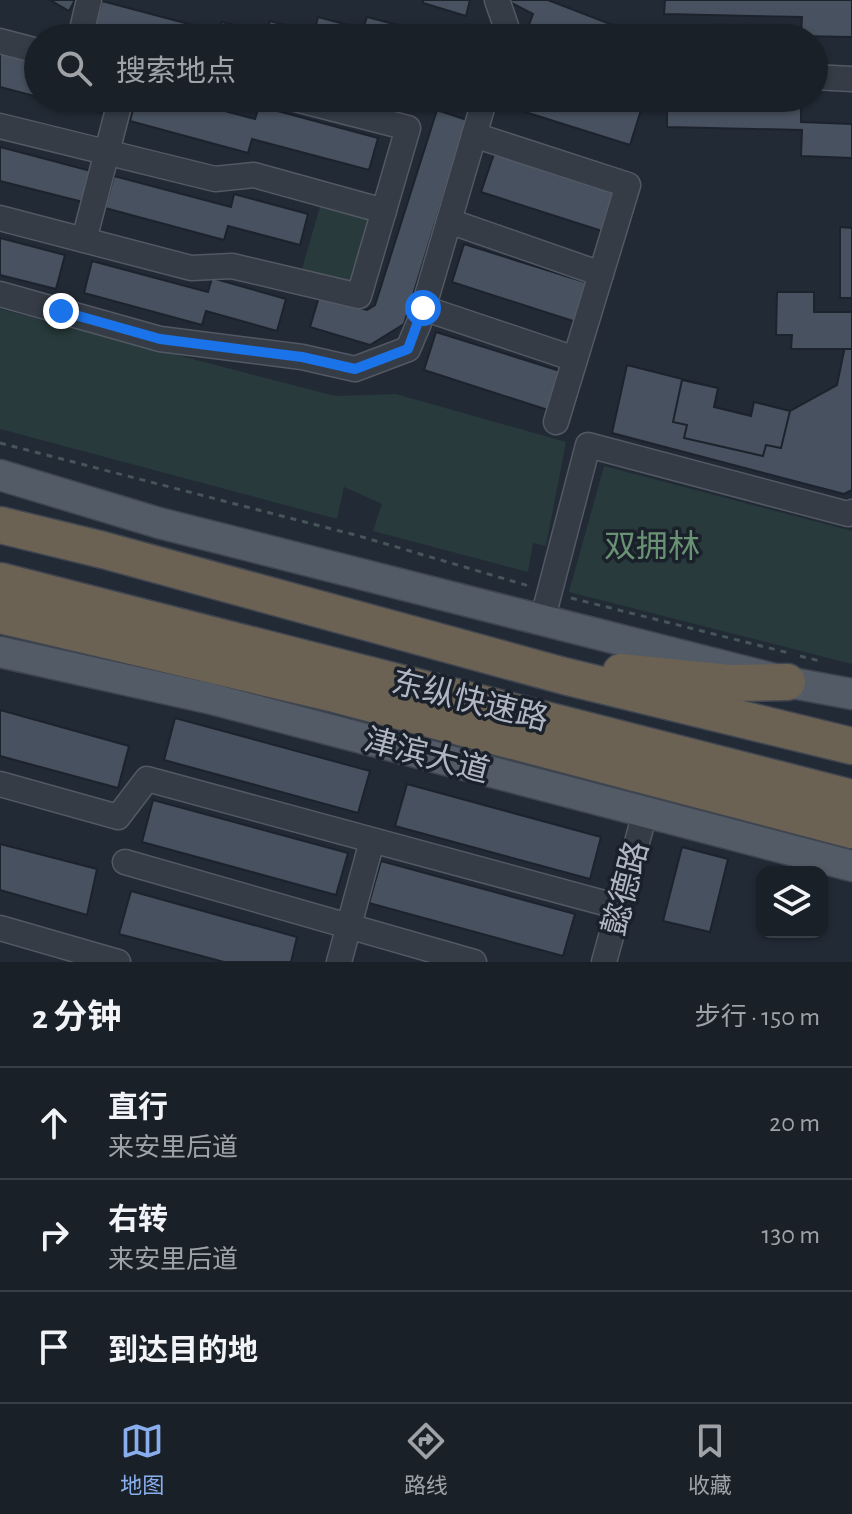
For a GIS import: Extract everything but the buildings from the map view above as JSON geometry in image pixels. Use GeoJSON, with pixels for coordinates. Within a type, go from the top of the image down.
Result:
{"type":"FeatureCollection","features":[{"type":"Feature","properties":{"kind":"highway"},"geometry":{"type":"LineString","coordinates":[[0,512],[103,550]]}},
{"type":"Feature","properties":{"kind":"highway"},"geometry":{"type":"LineString","coordinates":[[0,525],[103,550]]}},
{"type":"Feature","properties":{"kind":"highway","name":"东纵快速路"},"geometry":{"type":"LineString","coordinates":[[103,550],[564,676],[852,746]]}},
{"type":"Feature","properties":{"kind":"highway","name":"东纵快速路"},"geometry":{"type":"LineString","coordinates":[[0,581],[852,798]]}},
{"type":"Feature","properties":{"kind":"highway"},"geometry":{"type":"LineString","coordinates":[[0,615],[335,694],[852,830]]}},
{"type":"Feature","properties":{"kind":"highway"},"geometry":{"type":"LineString","coordinates":[[564,676],[617,671],[729,683],[787,682]]}},
{"type":"Feature","properties":{"kind":"main road"},"geometry":{"type":"LineString","coordinates":[[0,475],[159,523],[546,606],[787,682],[852,694]]}},
{"type":"Feature","properties":{"kind":"main road","name":"津滨大道"},"geometry":{"type":"LineString","coordinates":[[0,652],[212,699],[852,866]]}},
{"type":"Feature","properties":{"kind":"street"},"geometry":{"type":"LineString","coordinates":[[83,24],[89,0]]}},
{"type":"Feature","properties":{"kind":"street"},"geometry":{"type":"LineString","coordinates":[[497,0],[505,24]]}},
{"type":"Feature","properties":{"kind":"street"},"geometry":{"type":"LineString","coordinates":[[0,41],[24,47]]}},
{"type":"Feature","properties":{"kind":"street"},"geometry":{"type":"LineString","coordinates":[[828,78],[852,79]]}},
{"type":"Feature","properties":{"kind":"street"},"geometry":{"type":"LineString","coordinates":[[84,240],[117,112]]}},
{"type":"Feature","properties":{"kind":"street"},"geometry":{"type":"LineString","coordinates":[[0,218],[191,268],[232,266],[359,296],[408,128],[346,112]]}},
{"type":"Feature","properties":{"kind":"street"},"geometry":{"type":"LineString","coordinates":[[0,294],[160,339],[302,357],[355,369],[408,349],[481,112]]}},
{"type":"Feature","properties":{"kind":"street"},"geometry":{"type":"LineString","coordinates":[[0,126],[215,179],[254,175],[384,211]]}},
{"type":"Feature","properties":{"kind":"street"},"geometry":{"type":"LineString","coordinates":[[474,135],[628,185],[556,422]]}},
{"type":"Feature","properties":{"kind":"street"},"geometry":{"type":"LineString","coordinates":[[449,221],[601,274]]}},
{"type":"Feature","properties":{"kind":"street"},"geometry":{"type":"LineString","coordinates":[[423,308],[575,359]]}},
{"type":"Feature","properties":{"kind":"street"},"geometry":{"type":"LineString","coordinates":[[546,606],[588,445],[848,514],[852,512]]}},
{"type":"Feature","properties":{"kind":"street"},"geometry":{"type":"LineString","coordinates":[[0,784],[118,817],[147,779],[619,907]]}},
{"type":"Feature","properties":{"kind":"street","name":"懿德路"},"geometry":{"type":"LineString","coordinates":[[604,962],[645,813]]}},
{"type":"Feature","properties":{"kind":"street"},"geometry":{"type":"LineString","coordinates":[[339,962],[372,841]]}},
{"type":"Feature","properties":{"kind":"street"},"geometry":{"type":"LineString","coordinates":[[125,862],[474,962]]}},
{"type":"Feature","properties":{"kind":"street"},"geometry":{"type":"LineString","coordinates":[[0,928],[118,962]]}},
{"type":"Feature","properties":{"kind":"path"},"geometry":{"type":"LineString","coordinates":[[0,443],[359,536],[546,606],[822,662]]}},
{"type":"Feature","properties":{"kind":"green space"},"geometry":{"type":"Polygon","coordinates":[[[321,203],[369,219],[350,283],[302,269],[321,203]]]}},
{"type":"Feature","properties":{"kind":"green space"},"geometry":{"type":"Polygon","coordinates":[[[0,309],[335,396],[396,394],[566,442],[546,546],[533,543],[528,572],[373,531],[382,504],[344,487],[337,519],[0,429],[0,309]]]}},
{"type":"Feature","properties":{"kind":"green space","name":"双拥林"},"geometry":{"type":"Polygon","coordinates":[[[604,466],[852,531],[852,664],[569,592],[604,466]]]}},
{"type":"Feature","properties":{"kind":"route"},"geometry":{"type":"LineString","coordinates":[[61,311],[160,339],[302,357],[355,369],[408,349],[423,308]]}}]}
